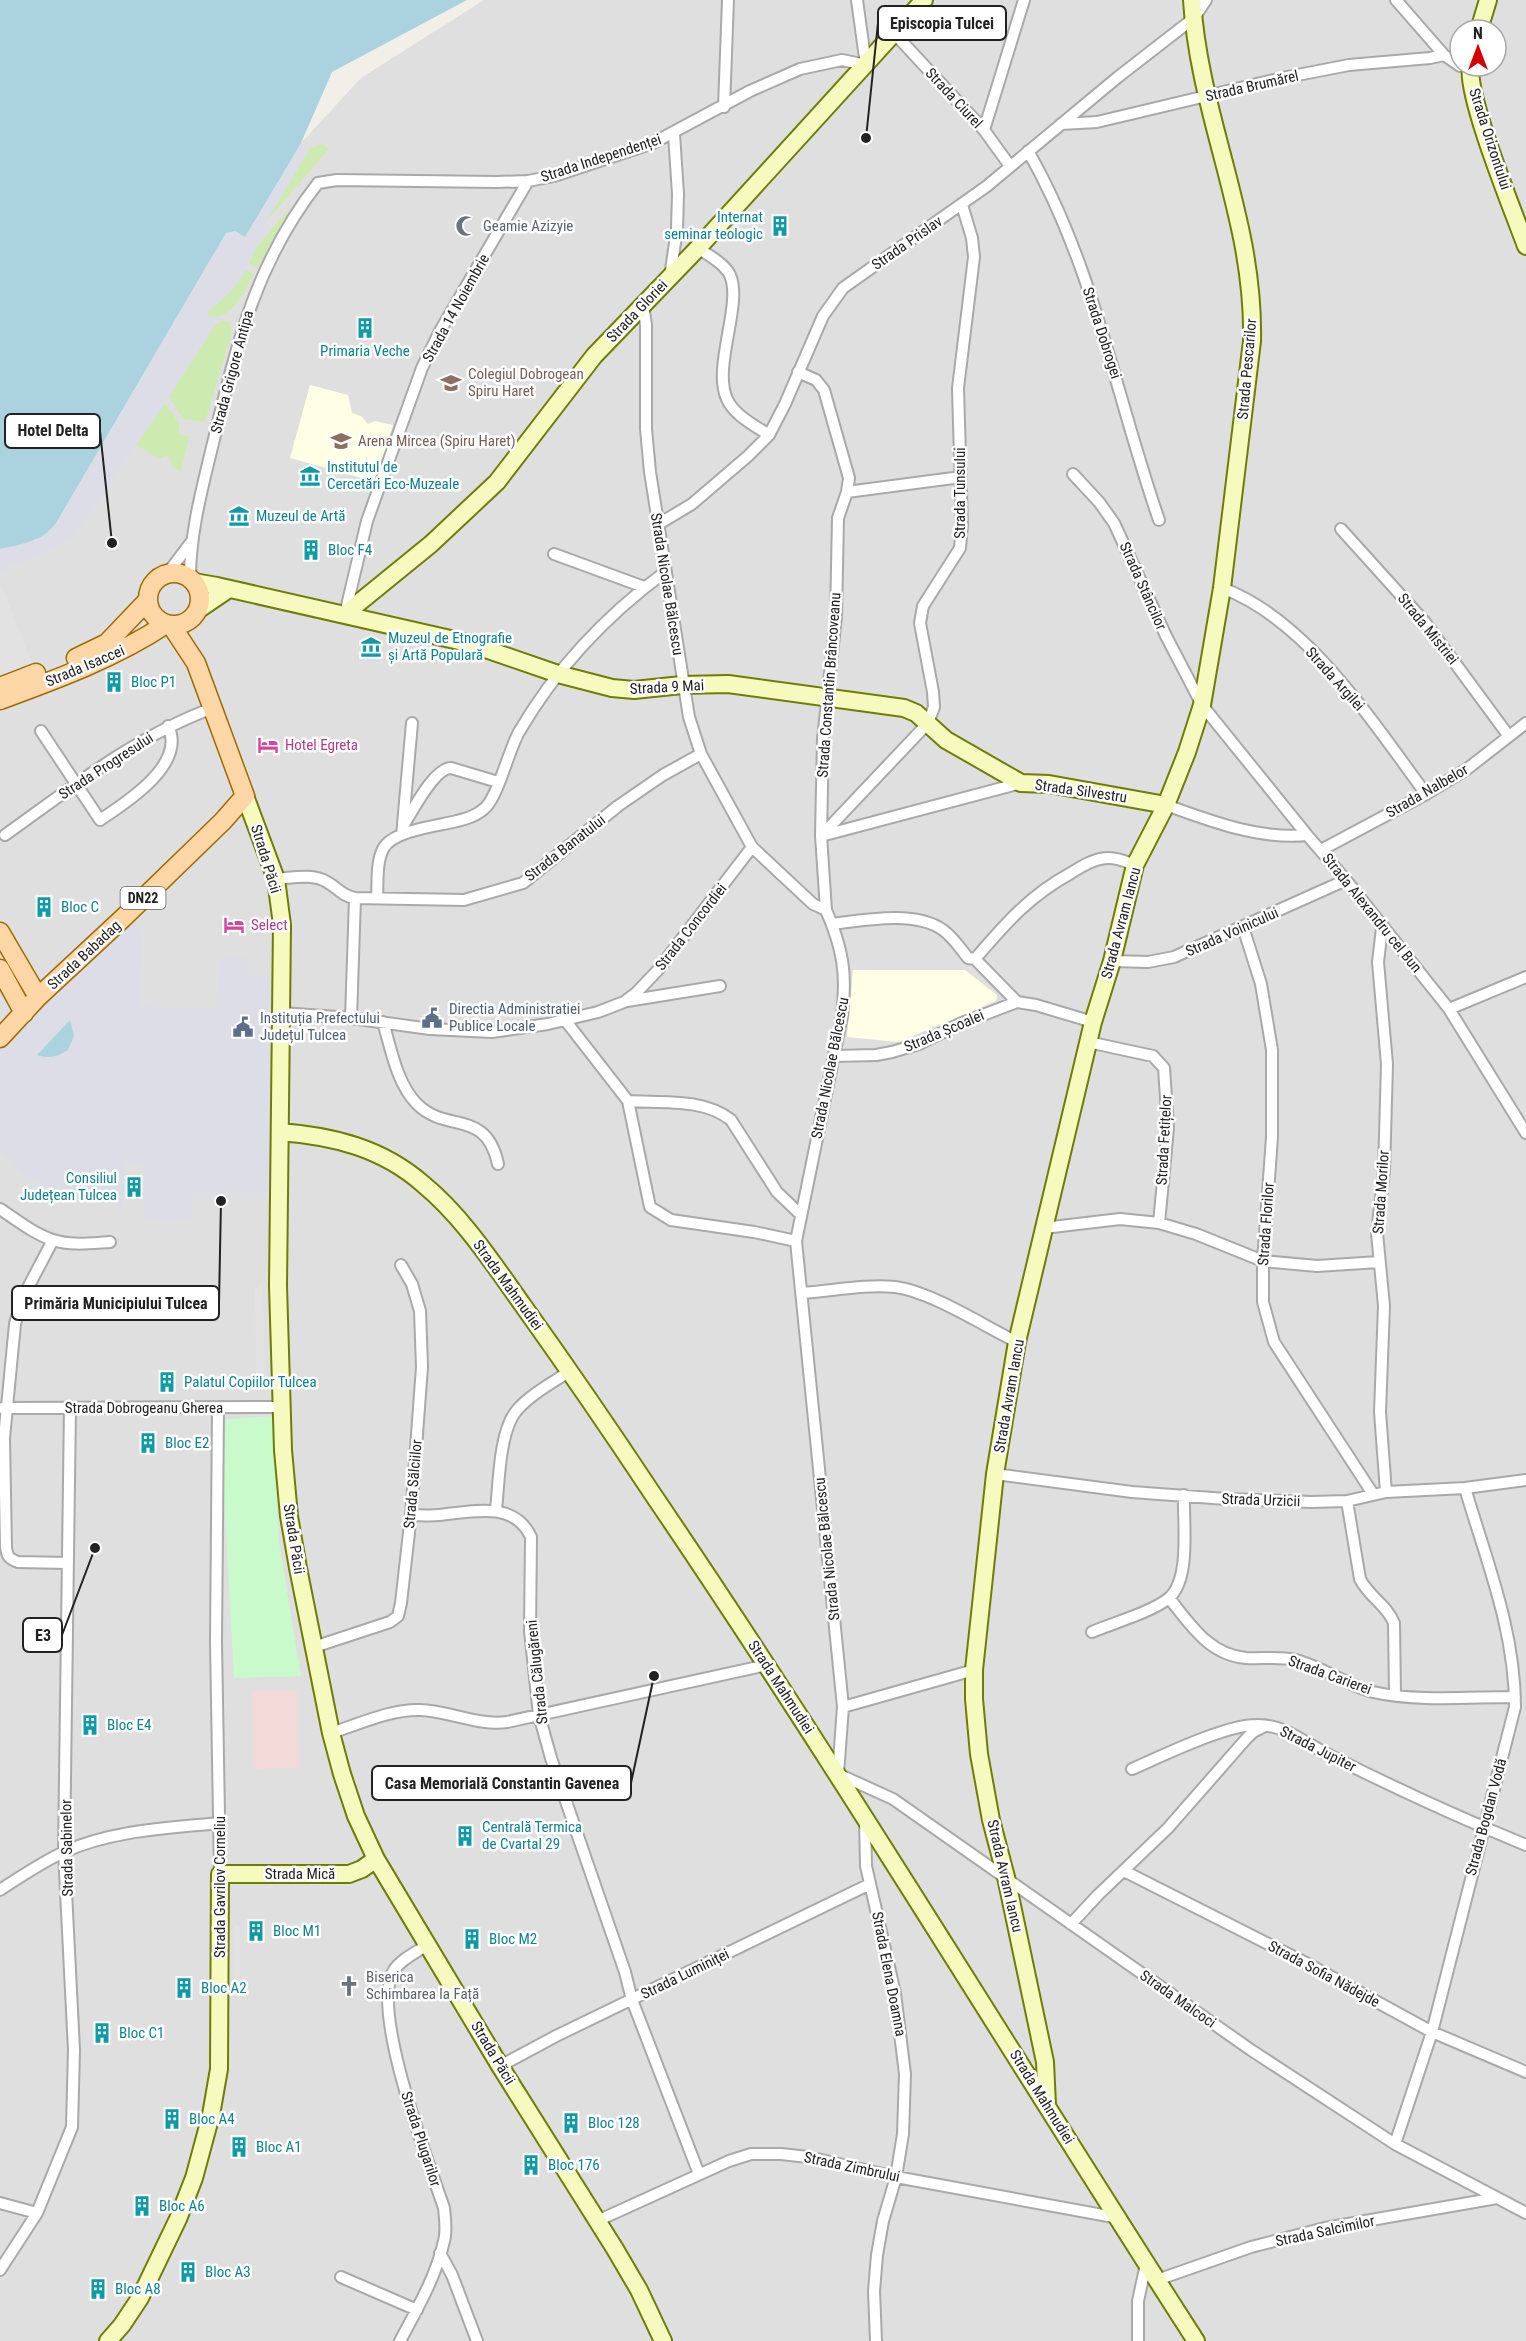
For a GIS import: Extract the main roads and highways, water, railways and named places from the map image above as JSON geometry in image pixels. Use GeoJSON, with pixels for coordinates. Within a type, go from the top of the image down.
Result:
{"type":"FeatureCollection","features":[{"type":"Feature","properties":{"kind":"main road"},"geometry":{"type":"LineString","coordinates":[[167,574],[180,574],[192,580],[199,591],[200,600],[196,614],[186,622],[169,625],[152,612],[148,600],[155,581],[167,574]]}},
{"type":"Feature","properties":{"kind":"main road","name":"Strada Isaccei"},"geometry":{"type":"LineString","coordinates":[[0,687],[98,648],[119,632],[148,600]]}},
{"type":"Feature","properties":{"kind":"main road","name":"Strada Păcii"},"geometry":{"type":"LineString","coordinates":[[196,614],[196,663]]}},
{"type":"Feature","properties":{"kind":"main road","name":"Strada Isaccei"},"geometry":{"type":"LineString","coordinates":[[0,700],[102,660],[169,625]]}},
{"type":"Feature","properties":{"kind":"main road","name":"Strada Păcii"},"geometry":{"type":"LineString","coordinates":[[169,625],[196,663],[246,796]]}},
{"type":"Feature","properties":{"kind":"main road","name":"Strada Babadag"},"geometry":{"type":"LineString","coordinates":[[0,1038],[38,997],[122,919],[246,796]]}},
{"type":"Feature","properties":{"kind":"main road"},"geometry":{"type":"LineString","coordinates":[[0,932],[38,997]]}},
{"type":"Feature","properties":{"kind":"main road"},"geometry":{"type":"LineString","coordinates":[[0,969],[24,1013]]}},
{"type":"Feature","properties":{"kind":"water"},"geometry":{"type":"Polygon","coordinates":[[[0,0],[467,0],[332,72],[301,143],[245,237],[235,231],[226,233],[56,523],[38,538],[24,544],[0,549],[0,0]]]}},
{"type":"Feature","properties":{"kind":"water"},"geometry":{"type":"Polygon","coordinates":[[[70,1020],[74,1036],[68,1050],[53,1057],[37,1055],[70,1020]]]}},
{"type":"Feature","properties":{"kind":"place","name":"Episcopia Tulcei"},"geometry":{"type":"Point","coordinates":[866,138]}},
{"type":"Feature","properties":{"kind":"place","name":"Geamie Azizyie"},"geometry":{"type":"Point","coordinates":[466,226]}},
{"type":"Feature","properties":{"kind":"place","name":"Internat seminar teologic"},"geometry":{"type":"Point","coordinates":[780,226]}},
{"type":"Feature","properties":{"kind":"place","name":"Primaria Veche"},"geometry":{"type":"Point","coordinates":[365,328]}},
{"type":"Feature","properties":{"kind":"place","name":"Colegiul Dobrogean Spiru Haret"},"geometry":{"type":"Point","coordinates":[451,383]}},
{"type":"Feature","properties":{"kind":"place","name":"Arena Mircea (Spiru Haret)"},"geometry":{"type":"Point","coordinates":[341,441]}},
{"type":"Feature","properties":{"kind":"place","name":"Institutul de Cercetări Eco-Muzeale"},"geometry":{"type":"Point","coordinates":[310,476]}},
{"type":"Feature","properties":{"kind":"place","name":"Muzeul de Artă"},"geometry":{"type":"Point","coordinates":[239,516]}},
{"type":"Feature","properties":{"kind":"place","name":"Hotel Delta"},"geometry":{"type":"Point","coordinates":[112,543]}},
{"type":"Feature","properties":{"kind":"place","name":"Bloc F4"},"geometry":{"type":"Point","coordinates":[311,550]}},
{"type":"Feature","properties":{"kind":"place","name":"Muzeul de Etnografie și Artă Populară"},"geometry":{"type":"Point","coordinates":[371,647]}},
{"type":"Feature","properties":{"kind":"place","name":"Bloc P1"},"geometry":{"type":"Point","coordinates":[114,682]}},
{"type":"Feature","properties":{"kind":"place","name":"Hotel Egreta"},"geometry":{"type":"Point","coordinates":[268,745]}},
{"type":"Feature","properties":{"kind":"place","name":"Bloc C"},"geometry":{"type":"Point","coordinates":[44,907]}},
{"type":"Feature","properties":{"kind":"place","name":"Select"},"geometry":{"type":"Point","coordinates":[234,925]}},
{"type":"Feature","properties":{"kind":"place","name":"Directia Administratiei Publice Locale"},"geometry":{"type":"Point","coordinates":[432,1018]}},
{"type":"Feature","properties":{"kind":"place","name":"Instituția Prefectului Județul Tulcea"},"geometry":{"type":"Point","coordinates":[243,1027]}},
{"type":"Feature","properties":{"kind":"place","name":"Consiliul Județean Tulcea"},"geometry":{"type":"Point","coordinates":[134,1187]}},
{"type":"Feature","properties":{"kind":"place","name":"Primăria Municipiului Tulcea"},"geometry":{"type":"Point","coordinates":[221,1201]}},
{"type":"Feature","properties":{"kind":"place","name":"Palatul Copiilor Tulcea"},"geometry":{"type":"Point","coordinates":[167,1382]}},
{"type":"Feature","properties":{"kind":"place","name":"Bloc E2"},"geometry":{"type":"Point","coordinates":[148,1443]}},
{"type":"Feature","properties":{"kind":"place","name":"E3"},"geometry":{"type":"Point","coordinates":[95,1548]}},
{"type":"Feature","properties":{"kind":"place","name":"Casa Memorială Constantin Gavenea"},"geometry":{"type":"Point","coordinates":[654,1676]}},
{"type":"Feature","properties":{"kind":"place","name":"Bloc E4"},"geometry":{"type":"Point","coordinates":[90,1725]}},
{"type":"Feature","properties":{"kind":"place","name":"Centrală Termica de Cvartal 29"},"geometry":{"type":"Point","coordinates":[465,1836]}},
{"type":"Feature","properties":{"kind":"place","name":"Bloc M1"},"geometry":{"type":"Point","coordinates":[256,1931]}},
{"type":"Feature","properties":{"kind":"place","name":"Bloc M2"},"geometry":{"type":"Point","coordinates":[472,1939]}},
{"type":"Feature","properties":{"kind":"place","name":"Biserica Schimbarea la Față"},"geometry":{"type":"Point","coordinates":[349,1986]}},
{"type":"Feature","properties":{"kind":"place","name":"Bloc A2"},"geometry":{"type":"Point","coordinates":[184,1988]}},
{"type":"Feature","properties":{"kind":"place","name":"Bloc C1"},"geometry":{"type":"Point","coordinates":[102,2033]}},
{"type":"Feature","properties":{"kind":"place","name":"Bloc A4"},"geometry":{"type":"Point","coordinates":[172,2119]}},
{"type":"Feature","properties":{"kind":"place","name":"Bloc 128"},"geometry":{"type":"Point","coordinates":[571,2123]}},
{"type":"Feature","properties":{"kind":"place","name":"Bloc A1"},"geometry":{"type":"Point","coordinates":[239,2147]}},
{"type":"Feature","properties":{"kind":"place","name":"Bloc 176"},"geometry":{"type":"Point","coordinates":[531,2165]}},
{"type":"Feature","properties":{"kind":"place","name":"Bloc A6"},"geometry":{"type":"Point","coordinates":[142,2206]}},
{"type":"Feature","properties":{"kind":"place","name":"Bloc A3"},"geometry":{"type":"Point","coordinates":[188,2272]}},
{"type":"Feature","properties":{"kind":"place","name":"Bloc A8"},"geometry":{"type":"Point","coordinates":[98,2289]}}]}
